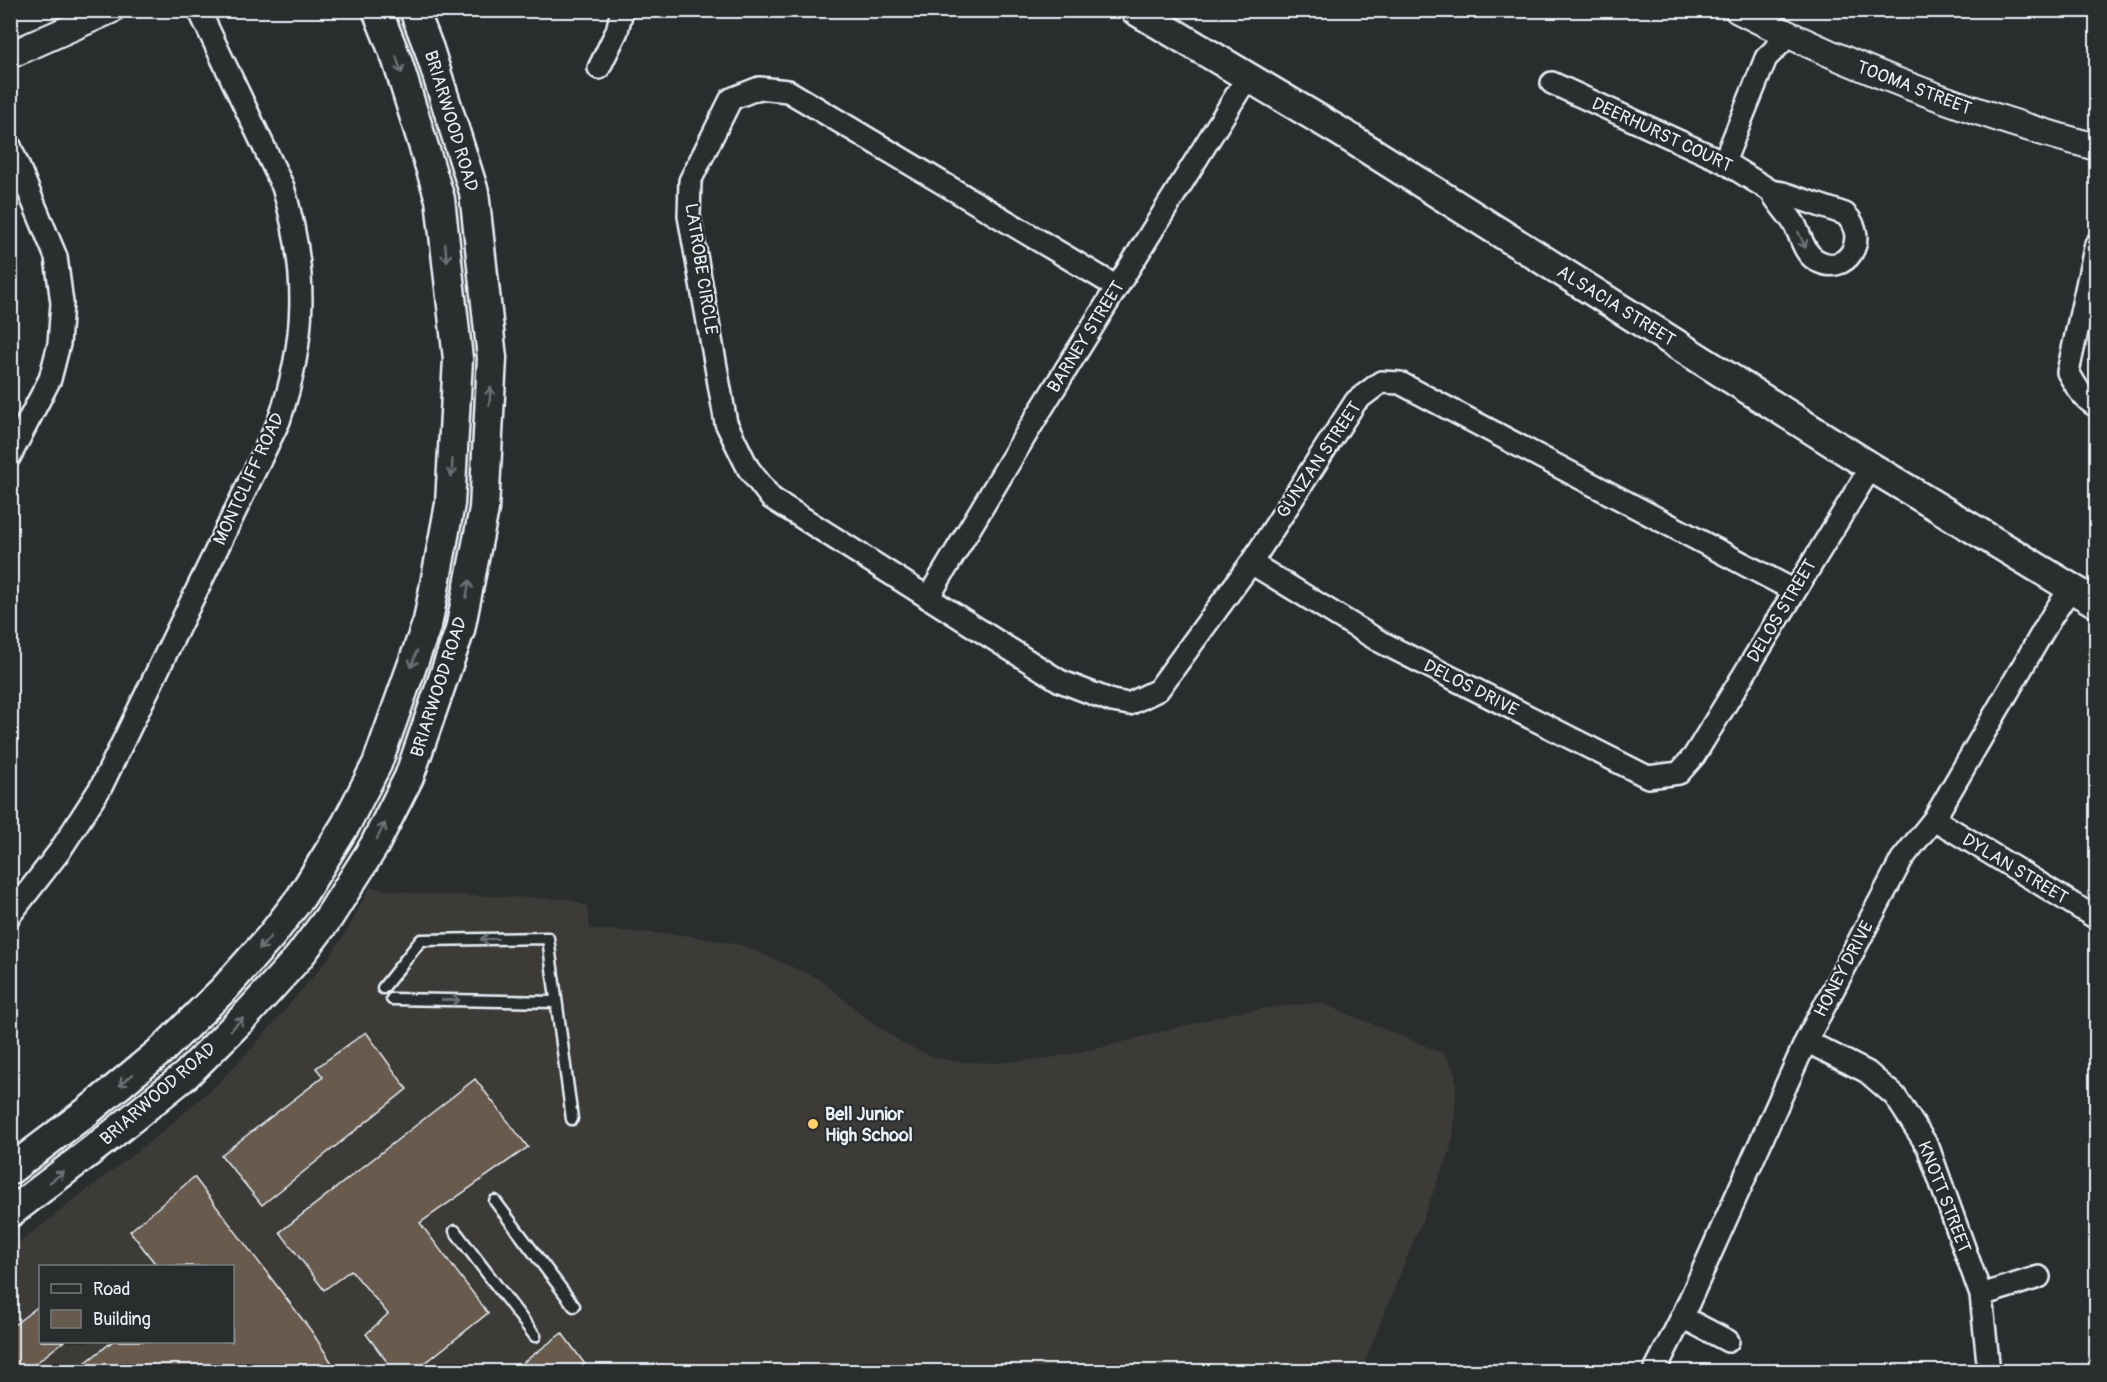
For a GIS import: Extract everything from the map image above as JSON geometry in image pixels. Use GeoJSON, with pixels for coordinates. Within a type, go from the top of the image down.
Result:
{"type":"FeatureCollection","features":[{"type":"Feature","properties":{"kind":"main road","name":"BRIARWOOD ROAD"},"geometry":{"type":"LineString","coordinates":[[10,1170],[163,1050],[224,989],[271,936],[301,897],[348,820],[377,764],[428,621],[450,504],[458,359],[440,199],[397,60],[377,10]]}},
{"type":"Feature","properties":{"kind":"main road","name":"BRIARWOOD ROAD"},"geometry":{"type":"LineString","coordinates":[[10,1213],[186,1075],[248,1013],[297,958],[329,917],[374,846],[409,777],[460,630],[484,509],[492,358],[474,192],[429,49],[414,10]]}},
{"type":"Feature","properties":{"kind":"main road","name":"ALSACIA STREET"},"geometry":{"type":"LineString","coordinates":[[1135,10],[1247,78],[1339,130],[1871,467],[2097,603]]}},
{"type":"Feature","properties":{"kind":"main road"},"geometry":{"type":"LineString","coordinates":[[329,917],[321,903],[352,850],[348,820]]}},
{"type":"Feature","properties":{"kind":"street"},"geometry":{"type":"LineString","coordinates":[[10,55],[111,10]]}},
{"type":"Feature","properties":{"kind":"street","name":"MONTCLIFF ROAD"},"geometry":{"type":"LineString","coordinates":[[10,915],[59,852],[101,787],[279,421],[295,367],[302,310],[298,250],[292,218],[283,187],[199,10]]}},
{"type":"Feature","properties":{"kind":"street"},"geometry":{"type":"LineString","coordinates":[[599,68],[617,31],[622,10]]}},
{"type":"Feature","properties":{"kind":"street","name":"TOOMA STREET"},"geometry":{"type":"LineString","coordinates":[[1738,10],[1852,65],[1917,91],[1982,114],[2097,147]]}},
{"type":"Feature","properties":{"kind":"street"},"geometry":{"type":"LineString","coordinates":[[1724,162],[1766,58],[1788,36]]}},
{"type":"Feature","properties":{"kind":"street","name":"BARNEY STREET"},"geometry":{"type":"LineString","coordinates":[[928,598],[1117,286],[1247,78]]}},
{"type":"Feature","properties":{"kind":"street","name":"DEERHURST COURT"},"geometry":{"type":"LineString","coordinates":[[1552,83],[1724,162],[1770,191]]}},
{"type":"Feature","properties":{"kind":"street","name":"LATROBE CIRCLE"},"geometry":{"type":"LineString","coordinates":[[1060,681],[771,498],[748,468],[726,423],[689,216],[690,181],[731,99],[759,88],[788,91],[1117,286]]}},
{"type":"Feature","properties":{"kind":"street"},"geometry":{"type":"LineString","coordinates":[[10,146],[56,257],[62,303],[59,344],[50,379],[10,456]]}},
{"type":"Feature","properties":{"kind":"street"},"geometry":{"type":"LineString","coordinates":[[2092,404],[2077,389],[2068,372],[2093,276],[2097,244]]}},
{"type":"Feature","properties":{"kind":"street","name":"GUNZAN STREET"},"geometry":{"type":"LineString","coordinates":[[1060,681],[1112,701],[1129,704],[1158,690],[1251,563],[1356,401],[1381,382],[1400,383],[1795,591]]}},
{"type":"Feature","properties":{"kind":"street","name":"DELOS STREET"},"geometry":{"type":"LineString","coordinates":[[1694,756],[1871,467]]}},
{"type":"Feature","properties":{"kind":"street","name":"DELOS DRIVE"},"geometry":{"type":"LineString","coordinates":[[1251,563],[1379,641],[1648,777],[1679,773],[1694,756]]}},
{"type":"Feature","properties":{"kind":"street","name":"HONEY DRIVE"},"geometry":{"type":"LineString","coordinates":[[1654,1371],[1682,1317],[1806,1041],[1902,859],[1934,819],[2052,616],[2071,588]]}},
{"type":"Feature","properties":{"kind":"street","name":"DYLAN STREET"},"geometry":{"type":"LineString","coordinates":[[1934,819],[2097,918]]}},
{"type":"Feature","properties":{"kind":"street","name":"KNOTT STREET"},"geometry":{"type":"LineString","coordinates":[[1806,1041],[1867,1072],[1895,1096],[1928,1147],[1981,1295],[1989,1371]]}},
{"type":"Feature","properties":{"kind":"street"},"geometry":{"type":"LineString","coordinates":[[1981,1295],[2039,1277]]}},
{"type":"Feature","properties":{"kind":"street"},"geometry":{"type":"LineString","coordinates":[[1682,1317],[1728,1341]]}},
{"type":"Feature","properties":{"kind":"lane"},"geometry":{"type":"LineString","coordinates":[[383,988],[421,940],[548,938],[572,1119]]}},
{"type":"Feature","properties":{"kind":"lane"},"geometry":{"type":"LineString","coordinates":[[392,999],[556,1002]]}},
{"type":"Feature","properties":{"kind":"lane"},"geometry":{"type":"LineString","coordinates":[[495,1201],[574,1306]]}},
{"type":"Feature","properties":{"kind":"lane"},"geometry":{"type":"LineString","coordinates":[[455,1232],[535,1336]]}},
{"type":"Feature","properties":{"kind":"shaded area","name":"Bell Junior High School"},"geometry":{"type":"Polygon","coordinates":[[[370,887],[423,894],[568,899],[587,906],[590,929],[684,935],[741,945],[815,977],[872,1023],[906,1045],[936,1058],[959,1062],[998,1063],[1049,1058],[1100,1048],[1232,1013],[1318,1003],[1445,1054],[1455,1071],[1454,1130],[1450,1151],[1361,1371],[11,1372],[11,1249],[162,1132],[212,1089],[257,1043],[327,960],[349,928],[370,887]]]}},
{"type":"Feature","properties":{"kind":"building"},"geometry":{"type":"Polygon","coordinates":[[[366,1032],[407,1089],[262,1205],[221,1155],[323,1077],[316,1068],[366,1032]]]}},
{"type":"Feature","properties":{"kind":"building"},"geometry":{"type":"Polygon","coordinates":[[[475,1079],[528,1147],[420,1223],[488,1313],[415,1371],[394,1371],[366,1334],[388,1314],[351,1270],[324,1290],[280,1232],[475,1079]]]}},
{"type":"Feature","properties":{"kind":"building"},"geometry":{"type":"Polygon","coordinates":[[[194,1177],[312,1332],[337,1371],[75,1371],[110,1343],[234,1343],[234,1265],[156,1265],[130,1231],[194,1177]]]}},
{"type":"Feature","properties":{"kind":"building"},"geometry":{"type":"Polygon","coordinates":[[[39,1306],[39,1343],[61,1343],[26,1371],[10,1371],[10,1328],[39,1306]]]}},
{"type":"Feature","properties":{"kind":"building"},"geometry":{"type":"Polygon","coordinates":[[[562,1333],[590,1371],[512,1371],[562,1333]]]}},
{"type":"Feature","properties":{"kind":"place","name":"Bell Junior High School"},"geometry":{"type":"Point","coordinates":[813,1124]}}]}
